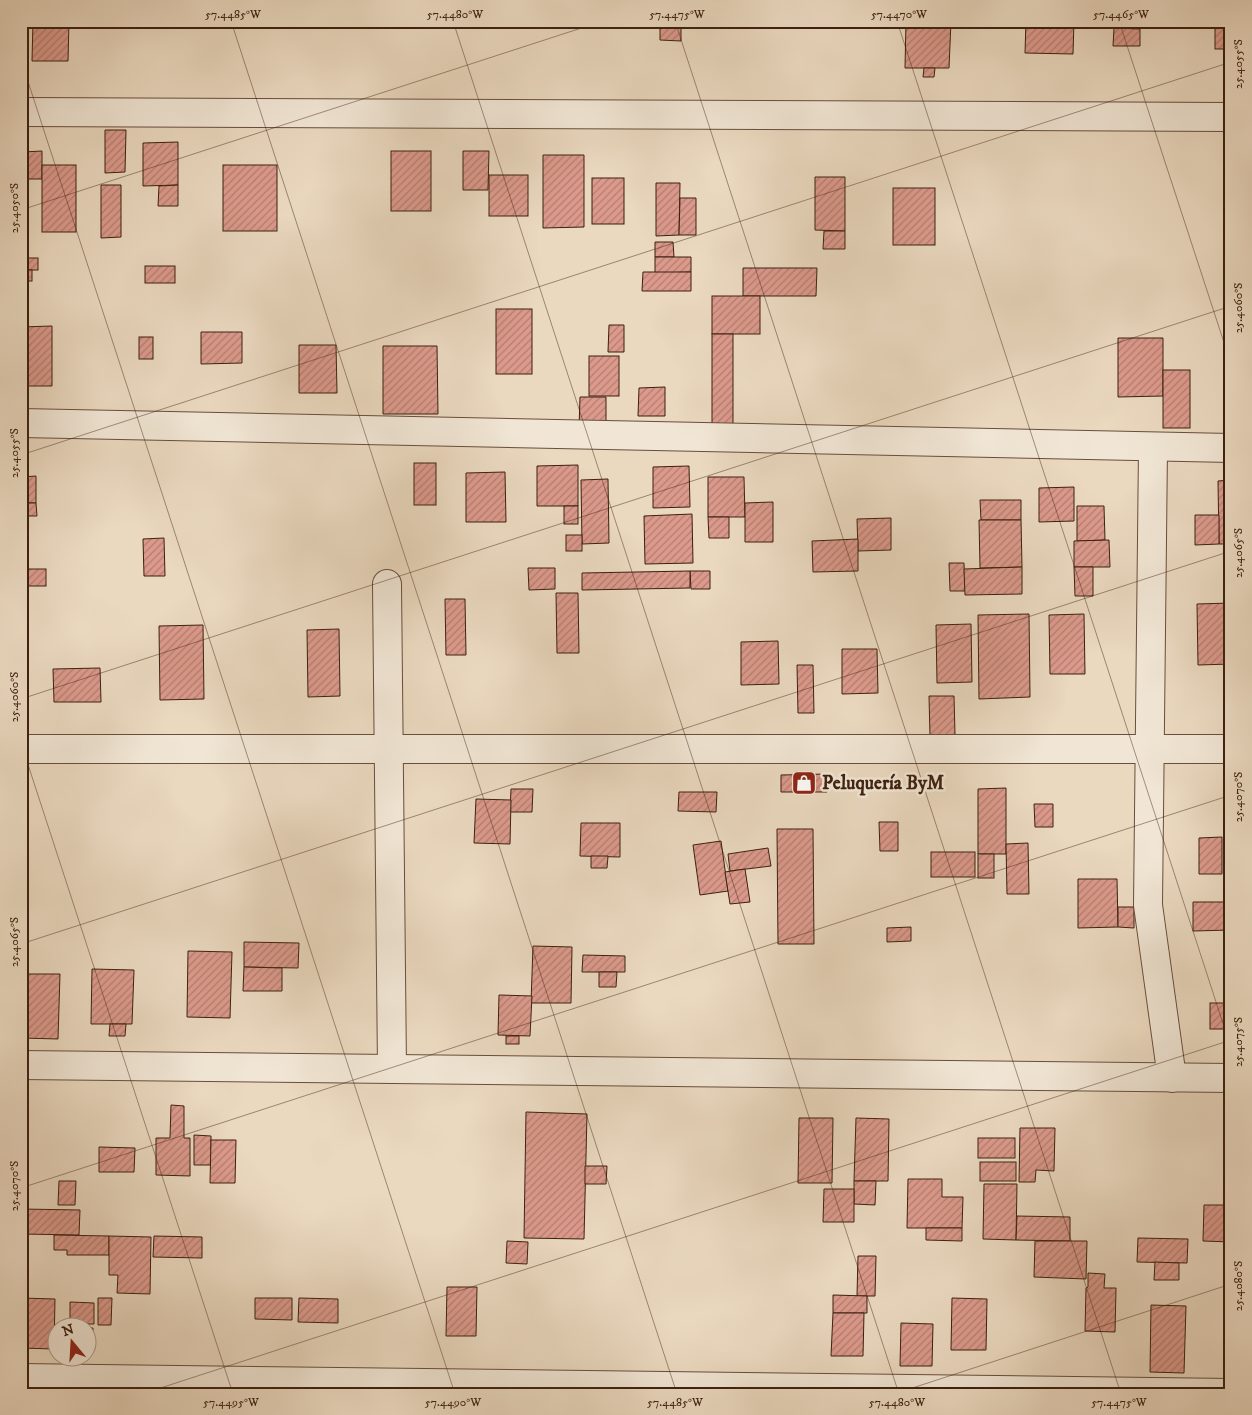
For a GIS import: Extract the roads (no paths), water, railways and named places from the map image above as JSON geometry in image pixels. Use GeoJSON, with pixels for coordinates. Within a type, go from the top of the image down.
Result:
{"type":"FeatureCollection","features":[{"type":"Feature","properties":{"kind":"street"},"geometry":{"type":"LineString","coordinates":[[21,112],[1231,117]]}},
{"type":"Feature","properties":{"kind":"street"},"geometry":{"type":"LineString","coordinates":[[21,424],[1153,448],[1231,448]]}},
{"type":"Feature","properties":{"kind":"street"},"geometry":{"type":"LineString","coordinates":[[1153,448],[1148,905],[1172,1078]]}},
{"type":"Feature","properties":{"kind":"street"},"geometry":{"type":"LineString","coordinates":[[387,584],[392,1069]]}},
{"type":"Feature","properties":{"kind":"street"},"geometry":{"type":"LineString","coordinates":[[21,749],[1231,749]]}},
{"type":"Feature","properties":{"kind":"street"},"geometry":{"type":"LineString","coordinates":[[21,1065],[1231,1078]]}},
{"type":"Feature","properties":{"kind":"street"},"geometry":{"type":"LineString","coordinates":[[21,1378],[270,1388],[1231,1393]]}},
{"type":"Feature","properties":{"kind":"place","name":"Peluquería ByM"},"geometry":{"type":"Point","coordinates":[804,783]}}]}
